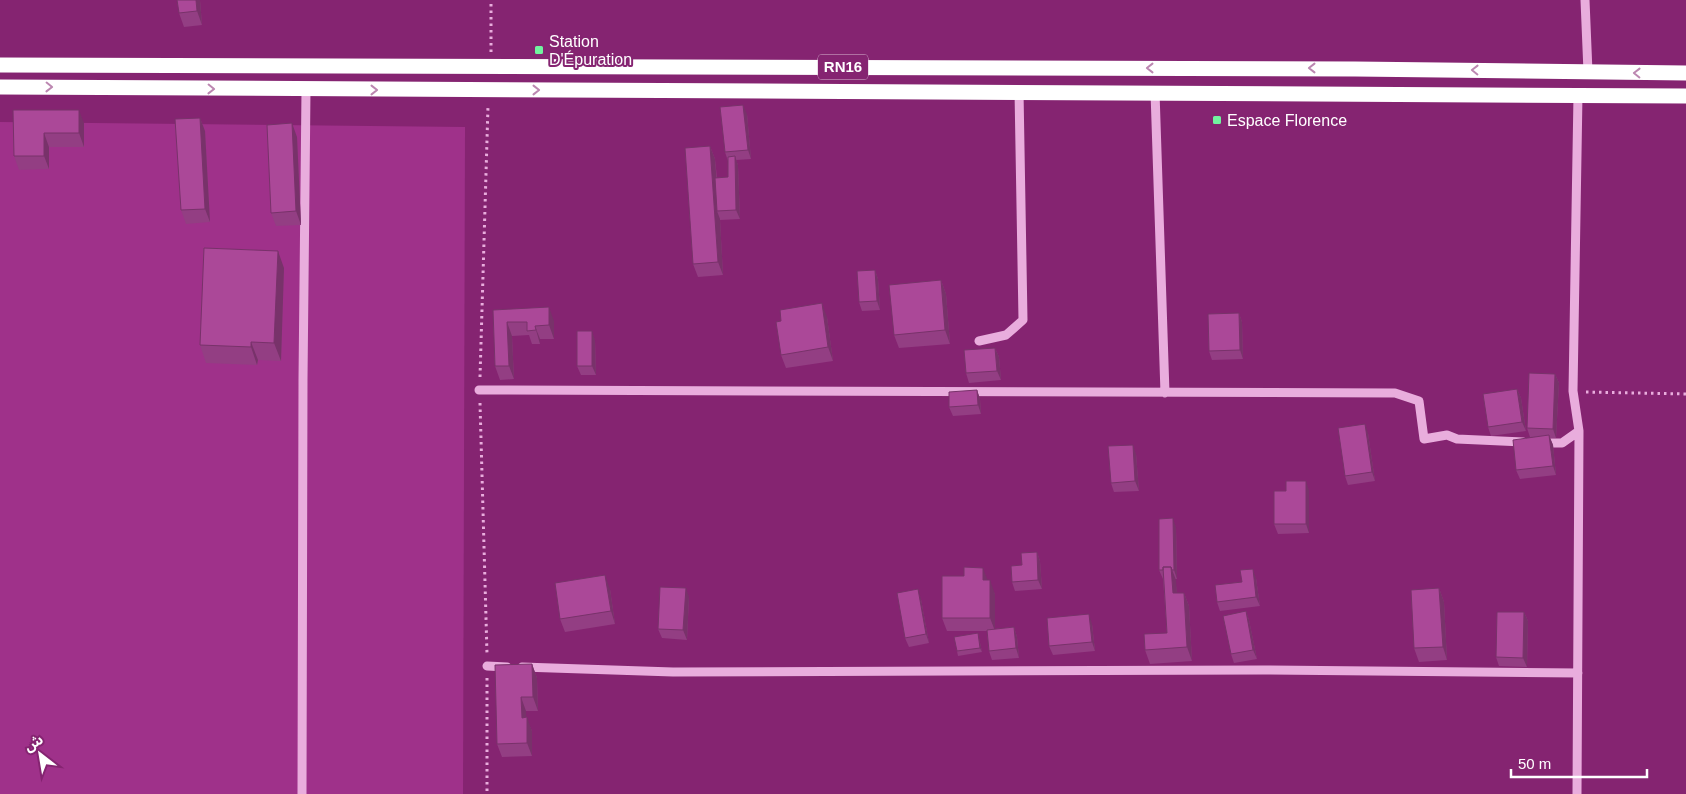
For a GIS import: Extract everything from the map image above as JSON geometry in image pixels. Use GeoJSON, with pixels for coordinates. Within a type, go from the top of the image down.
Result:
{"type":"FeatureCollection","features":[{"type":"Feature","properties":{"kind":"highway","name":"RN16"},"geometry":{"type":"LineString","coordinates":[[0,65],[1316,68],[1686,73]]}},
{"type":"Feature","properties":{"kind":"highway","name":"RN16"},"geometry":{"type":"LineString","coordinates":[[0,87],[1686,96]]}},
{"type":"Feature","properties":{"kind":"street"},"geometry":{"type":"LineString","coordinates":[[1585,0],[1588,72]]}},
{"type":"Feature","properties":{"kind":"street"},"geometry":{"type":"LineString","coordinates":[[302,794],[306,90]]}},
{"type":"Feature","properties":{"kind":"street"},"geometry":{"type":"LineString","coordinates":[[979,341],[1006,336],[1023,320],[1019,91]]}},
{"type":"Feature","properties":{"kind":"street"},"geometry":{"type":"LineString","coordinates":[[1155,92],[1165,393]]}},
{"type":"Feature","properties":{"kind":"street"},"geometry":{"type":"LineString","coordinates":[[1577,794],[1579,431],[1573,391],[1578,95]]}},
{"type":"Feature","properties":{"kind":"street"},"geometry":{"type":"LineString","coordinates":[[479,390],[1395,393],[1419,401],[1424,439],[1447,435],[1457,439],[1562,444],[1579,431]]}},
{"type":"Feature","properties":{"kind":"street"},"geometry":{"type":"LineString","coordinates":[[487,666],[673,672],[1262,670],[1578,673]]}},
{"type":"Feature","properties":{"kind":"path"},"geometry":{"type":"LineString","coordinates":[[491,0],[491,66]]}},
{"type":"Feature","properties":{"kind":"path"},"geometry":{"type":"LineString","coordinates":[[487,794],[487,666],[479,390],[489,90]]}},
{"type":"Feature","properties":{"kind":"path"},"geometry":{"type":"LineString","coordinates":[[1573,391],[1686,394]]}},
{"type":"Feature","properties":{"kind":"shaded area"},"geometry":{"type":"Polygon","coordinates":[[[0,122],[465,127],[463,794],[0,794],[0,122]]]}},
{"type":"Feature","properties":{"kind":"building"},"geometry":{"type":"Polygon","coordinates":[[[177,0],[196,0],[197,11],[179,13],[177,0]]]}},
{"type":"Feature","properties":{"kind":"building"},"geometry":{"type":"Polygon","coordinates":[[[743,105],[748,150],[725,152],[720,107],[743,105]]]}},
{"type":"Feature","properties":{"kind":"building"},"geometry":{"type":"Polygon","coordinates":[[[13,110],[79,110],[79,133],[44,133],[44,156],[14,156],[13,110]]]}},
{"type":"Feature","properties":{"kind":"building"},"geometry":{"type":"Polygon","coordinates":[[[200,118],[205,209],[181,210],[175,119],[200,118]]]}},
{"type":"Feature","properties":{"kind":"building"},"geometry":{"type":"Polygon","coordinates":[[[292,123],[296,211],[271,213],[267,125],[292,123]]]}},
{"type":"Feature","properties":{"kind":"building"},"geometry":{"type":"Polygon","coordinates":[[[710,146],[718,262],[693,264],[685,148],[710,146]]]}},
{"type":"Feature","properties":{"kind":"building"},"geometry":{"type":"Polygon","coordinates":[[[735,156],[736,210],[717,211],[715,178],[728,177],[728,157],[735,156]]]}},
{"type":"Feature","properties":{"kind":"building"},"geometry":{"type":"Polygon","coordinates":[[[204,248],[278,251],[274,343],[251,342],[251,347],[200,345],[204,248]]]}},
{"type":"Feature","properties":{"kind":"building"},"geometry":{"type":"Polygon","coordinates":[[[875,270],[877,301],[859,302],[857,271],[875,270]]]}},
{"type":"Feature","properties":{"kind":"building"},"geometry":{"type":"Polygon","coordinates":[[[941,280],[945,330],[894,335],[889,285],[941,280]]]}},
{"type":"Feature","properties":{"kind":"building"},"geometry":{"type":"Polygon","coordinates":[[[822,303],[828,347],[781,355],[776,322],[781,321],[780,310],[822,303]]]}},
{"type":"Feature","properties":{"kind":"building"},"geometry":{"type":"Polygon","coordinates":[[[549,307],[549,325],[535,326],[536,330],[527,331],[527,322],[507,322],[509,366],[495,366],[493,310],[549,307]]]}},
{"type":"Feature","properties":{"kind":"building"},"geometry":{"type":"Polygon","coordinates":[[[1239,313],[1240,350],[1209,351],[1208,314],[1239,313]]]}},
{"type":"Feature","properties":{"kind":"building"},"geometry":{"type":"Polygon","coordinates":[[[577,331],[592,331],[592,366],[577,366],[577,331]]]}},
{"type":"Feature","properties":{"kind":"building"},"geometry":{"type":"Polygon","coordinates":[[[995,348],[997,371],[966,373],[964,350],[995,348]]]}},
{"type":"Feature","properties":{"kind":"building"},"geometry":{"type":"Polygon","coordinates":[[[1529,373],[1555,374],[1553,429],[1527,428],[1529,373]]]}},
{"type":"Feature","properties":{"kind":"building"},"geometry":{"type":"Polygon","coordinates":[[[1517,389],[1522,422],[1488,427],[1483,394],[1517,389]]]}},
{"type":"Feature","properties":{"kind":"building"},"geometry":{"type":"Polygon","coordinates":[[[977,390],[978,405],[949,407],[949,392],[977,390]]]}},
{"type":"Feature","properties":{"kind":"building"},"geometry":{"type":"Polygon","coordinates":[[[1365,424],[1372,472],[1345,476],[1338,428],[1365,424]]]}},
{"type":"Feature","properties":{"kind":"building"},"geometry":{"type":"Polygon","coordinates":[[[1549,435],[1553,466],[1516,470],[1513,440],[1549,435]]]}},
{"type":"Feature","properties":{"kind":"building"},"geometry":{"type":"Polygon","coordinates":[[[1133,445],[1135,481],[1111,483],[1108,446],[1133,445]]]}},
{"type":"Feature","properties":{"kind":"building"},"geometry":{"type":"Polygon","coordinates":[[[1286,481],[1306,481],[1306,524],[1274,524],[1274,491],[1286,491],[1286,481]]]}},
{"type":"Feature","properties":{"kind":"building"},"geometry":{"type":"Polygon","coordinates":[[[1173,518],[1174,570],[1171,567],[1163,567],[1163,570],[1159,570],[1159,519],[1173,518]]]}},
{"type":"Feature","properties":{"kind":"building"},"geometry":{"type":"Polygon","coordinates":[[[1037,552],[1038,580],[1012,582],[1011,566],[1022,565],[1021,553],[1037,552]]]}},
{"type":"Feature","properties":{"kind":"building"},"geometry":{"type":"Polygon","coordinates":[[[964,567],[983,568],[983,580],[990,580],[990,618],[942,618],[942,576],[964,576],[964,567]]]}},
{"type":"Feature","properties":{"kind":"building"},"geometry":{"type":"Polygon","coordinates":[[[1163,567],[1171,567],[1173,593],[1184,593],[1187,647],[1145,650],[1144,634],[1167,633],[1163,567]]]}},
{"type":"Feature","properties":{"kind":"building"},"geometry":{"type":"Polygon","coordinates":[[[1253,569],[1256,597],[1217,602],[1215,585],[1242,582],[1240,570],[1253,569]]]}},
{"type":"Feature","properties":{"kind":"building"},"geometry":{"type":"Polygon","coordinates":[[[605,575],[611,611],[560,619],[555,583],[605,575]]]}},
{"type":"Feature","properties":{"kind":"building"},"geometry":{"type":"Polygon","coordinates":[[[660,587],[686,588],[683,630],[658,629],[660,587]]]}},
{"type":"Feature","properties":{"kind":"building"},"geometry":{"type":"Polygon","coordinates":[[[1439,588],[1443,647],[1414,648],[1411,590],[1439,588]]]}},
{"type":"Feature","properties":{"kind":"building"},"geometry":{"type":"Polygon","coordinates":[[[918,589],[926,634],[905,638],[897,593],[918,589]]]}},
{"type":"Feature","properties":{"kind":"building"},"geometry":{"type":"Polygon","coordinates":[[[1246,611],[1253,650],[1231,654],[1223,616],[1246,611]]]}},
{"type":"Feature","properties":{"kind":"building"},"geometry":{"type":"Polygon","coordinates":[[[1497,612],[1524,612],[1523,658],[1496,657],[1497,612]]]}},
{"type":"Feature","properties":{"kind":"building"},"geometry":{"type":"Polygon","coordinates":[[[1089,614],[1092,642],[1049,646],[1047,618],[1089,614]]]}},
{"type":"Feature","properties":{"kind":"building"},"geometry":{"type":"Polygon","coordinates":[[[1014,627],[1016,648],[989,651],[987,630],[1014,627]]]}},
{"type":"Feature","properties":{"kind":"building"},"geometry":{"type":"Polygon","coordinates":[[[978,633],[980,648],[957,651],[954,637],[978,633]]]}},
{"type":"Feature","properties":{"kind":"building"},"geometry":{"type":"Polygon","coordinates":[[[532,664],[533,697],[521,697],[522,718],[527,717],[527,743],[497,744],[495,665],[532,664]]]}},
{"type":"Feature","properties":{"kind":"place","name":"Station D'Épuration"},"geometry":{"type":"Point","coordinates":[539,50]}},
{"type":"Feature","properties":{"kind":"place","name":"Espace Florence"},"geometry":{"type":"Point","coordinates":[1217,120]}}]}
